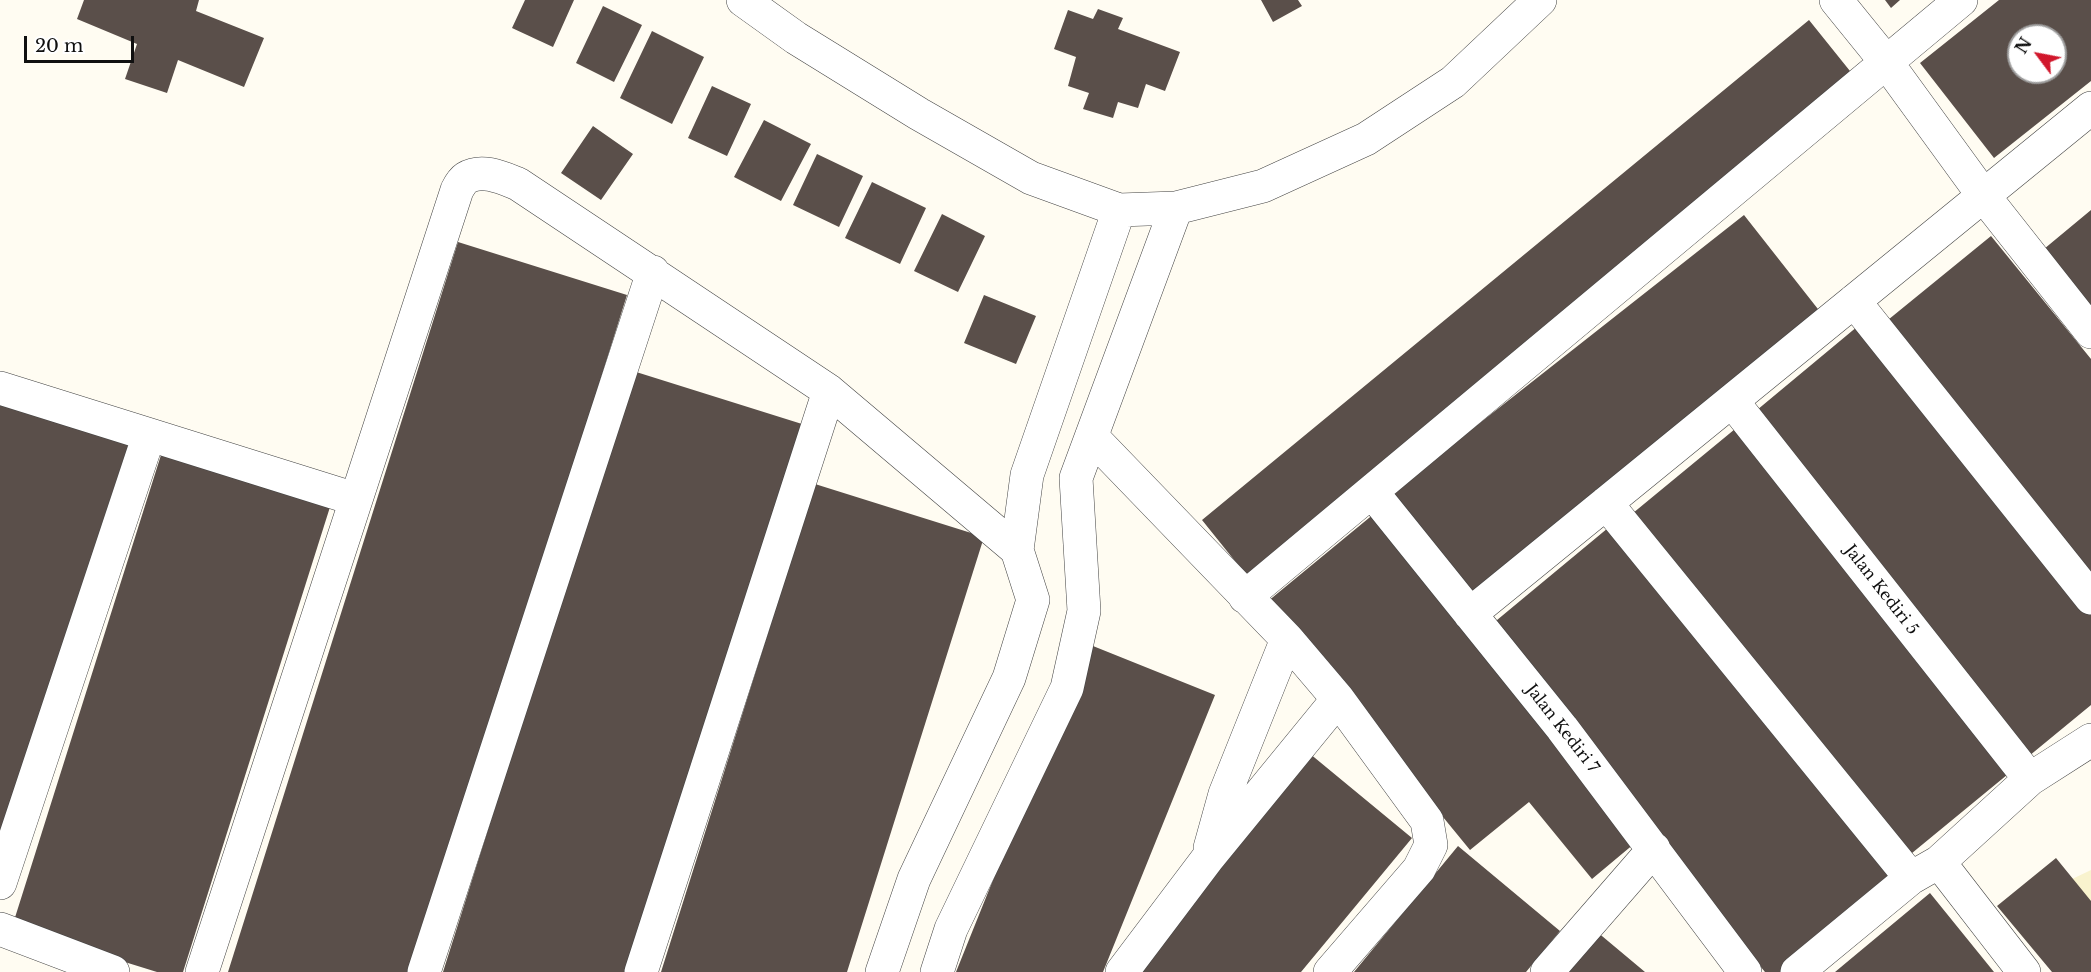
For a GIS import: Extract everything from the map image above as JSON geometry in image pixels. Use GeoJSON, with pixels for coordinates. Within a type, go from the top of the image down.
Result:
{"type":"FeatureCollection","features":[{"type":"Feature","properties":{"kind":"street"},"geometry":{"type":"LineString","coordinates":[[743,0],[796,38],[919,114],[1031,178],[1119,210],[1176,208],[1263,186],[1366,139],[1453,82],[1540,0]]}},
{"type":"Feature","properties":{"kind":"street"},"geometry":{"type":"LineString","coordinates":[[1836,0],[1887,63],[1983,195],[2091,332]]}},
{"type":"Feature","properties":{"kind":"street"},"geometry":{"type":"LineString","coordinates":[[1245,597],[1961,0]]}},
{"type":"Feature","properties":{"kind":"street"},"geometry":{"type":"LineString","coordinates":[[1470,614],[2091,108]]}},
{"type":"Feature","properties":{"kind":"street"},"geometry":{"type":"LineString","coordinates":[[202,972],[457,190],[466,178],[481,174],[494,175],[518,184],[653,272],[829,391],[1017,550]]}},
{"type":"Feature","properties":{"kind":"street"},"geometry":{"type":"LineString","coordinates":[[937,972],[951,929],[1067,688],[1084,611],[1076,477],[1176,208]]}},
{"type":"Feature","properties":{"kind":"street"},"geometry":{"type":"LineString","coordinates":[[882,972],[914,879],[1009,678],[1033,600],[1017,550],[1027,475],[1119,210]]}},
{"type":"Feature","properties":{"kind":"street"},"geometry":{"type":"LineString","coordinates":[[424,972],[653,272]]}},
{"type":"Feature","properties":{"kind":"street"},"geometry":{"type":"LineString","coordinates":[[1854,301],[2091,598]]}},
{"type":"Feature","properties":{"kind":"street"},"geometry":{"type":"LineString","coordinates":[[0,388],[355,499]]}},
{"type":"Feature","properties":{"kind":"street"},"geometry":{"type":"LineString","coordinates":[[641,972],[829,391]]}},
{"type":"Feature","properties":{"kind":"street","name":"Jalan Kediri 5"},"geometry":{"type":"LineString","coordinates":[[1732,401],[2030,779]]}},
{"type":"Feature","properties":{"kind":"street"},"geometry":{"type":"LineString","coordinates":[[0,883],[149,435]]}},
{"type":"Feature","properties":{"kind":"street"},"geometry":{"type":"LineString","coordinates":[[1092,437],[1287,639],[1338,699],[1427,821],[1431,845],[1419,869],[1330,972]]}},
{"type":"Feature","properties":{"kind":"street","name":"Jalan Kediri 7"},"geometry":{"type":"LineString","coordinates":[[1372,492],[1562,728],[1745,972]]}},
{"type":"Feature","properties":{"kind":"street"},"geometry":{"type":"LineString","coordinates":[[1606,503],[1911,878]]}},
{"type":"Feature","properties":{"kind":"street"},"geometry":{"type":"LineString","coordinates":[[1208,858],[1225,794],[1287,639]]}},
{"type":"Feature","properties":{"kind":"street"},"geometry":{"type":"LineString","coordinates":[[1122,972],[1208,858],[1338,699]]}},
{"type":"Feature","properties":{"kind":"street"},"geometry":{"type":"LineString","coordinates":[[1797,972],[1911,878],[1939,862],[2030,779],[2091,740]]}},
{"type":"Feature","properties":{"kind":"street"},"geometry":{"type":"LineString","coordinates":[[1547,972],[1654,849]]}},
{"type":"Feature","properties":{"kind":"street"},"geometry":{"type":"LineString","coordinates":[[1939,862],[2024,972]]}},
{"type":"Feature","properties":{"kind":"street"},"geometry":{"type":"LineString","coordinates":[[0,929],[113,972]]}},
{"type":"Feature","properties":{"kind":"shaded area"},"geometry":{"type":"Polygon","coordinates":[[[2091,870],[2091,908],[2068,881],[2091,870]]]}},
{"type":"Feature","properties":{"kind":"building"},"geometry":{"type":"Polygon","coordinates":[[[84,0],[199,0],[196,11],[264,38],[244,87],[178,60],[167,93],[125,79],[137,44],[77,19],[84,0]]]}},
{"type":"Feature","properties":{"kind":"building"},"geometry":{"type":"Polygon","coordinates":[[[525,0],[574,0],[553,47],[512,28],[525,0]]]}},
{"type":"Feature","properties":{"kind":"building"},"geometry":{"type":"Polygon","coordinates":[[[1261,0],[1298,0],[1302,6],[1273,22],[1261,0]]]}},
{"type":"Feature","properties":{"kind":"building"},"geometry":{"type":"Polygon","coordinates":[[[1885,0],[1900,0],[1891,8],[1885,0]]]}},
{"type":"Feature","properties":{"kind":"building"},"geometry":{"type":"Polygon","coordinates":[[[1999,0],[2091,0],[2091,81],[1994,158],[1920,63],[1999,0]]]}},
{"type":"Feature","properties":{"kind":"building"},"geometry":{"type":"Polygon","coordinates":[[[603,6],[642,25],[614,82],[576,63],[603,6]]]}},
{"type":"Feature","properties":{"kind":"building"},"geometry":{"type":"Polygon","coordinates":[[[1098,9],[1123,18],[1118,29],[1180,52],[1165,91],[1146,84],[1138,108],[1118,102],[1113,118],[1083,109],[1089,93],[1068,86],[1076,57],[1054,49],[1068,10],[1093,19],[1098,9]]]}},
{"type":"Feature","properties":{"kind":"building"},"geometry":{"type":"Polygon","coordinates":[[[1809,20],[1854,76],[1247,576],[1202,520],[1809,20]]]}},
{"type":"Feature","properties":{"kind":"building"},"geometry":{"type":"Polygon","coordinates":[[[652,31],[704,57],[672,124],[620,98],[652,31]]]}},
{"type":"Feature","properties":{"kind":"building"},"geometry":{"type":"Polygon","coordinates":[[[712,86],[751,104],[727,156],[688,138],[712,86]]]}},
{"type":"Feature","properties":{"kind":"building"},"geometry":{"type":"Polygon","coordinates":[[[764,120],[811,144],[781,201],[734,177],[764,120]]]}},
{"type":"Feature","properties":{"kind":"building"},"geometry":{"type":"Polygon","coordinates":[[[593,126],[633,154],[601,200],[561,173],[593,126]]]}},
{"type":"Feature","properties":{"kind":"building"},"geometry":{"type":"Polygon","coordinates":[[[817,154],[863,176],[839,227],[793,205],[817,154]]]}},
{"type":"Feature","properties":{"kind":"building"},"geometry":{"type":"Polygon","coordinates":[[[872,182],[926,208],[900,264],[845,238],[872,182]]]}},
{"type":"Feature","properties":{"kind":"building"},"geometry":{"type":"Polygon","coordinates":[[[2091,210],[2091,307],[2044,249],[2091,210]]]}},
{"type":"Feature","properties":{"kind":"building"},"geometry":{"type":"Polygon","coordinates":[[[942,214],[985,236],[958,292],[914,271],[942,214]]]}},
{"type":"Feature","properties":{"kind":"building"},"geometry":{"type":"Polygon","coordinates":[[[1744,215],[1825,318],[1468,599],[1387,496],[1744,215]]]}},
{"type":"Feature","properties":{"kind":"building"},"geometry":{"type":"Polygon","coordinates":[[[1991,236],[2091,359],[2091,579],[1883,324],[1991,236]]]}},
{"type":"Feature","properties":{"kind":"building"},"geometry":{"type":"Polygon","coordinates":[[[458,242],[627,295],[545,556],[413,972],[228,972],[458,242]]]}},
{"type":"Feature","properties":{"kind":"building"},"geometry":{"type":"Polygon","coordinates":[[[984,295],[1036,316],[1016,364],[964,343],[984,295]]]}},
{"type":"Feature","properties":{"kind":"building"},"geometry":{"type":"Polygon","coordinates":[[[1858,326],[2091,611],[2091,705],[2029,756],[1751,415],[1858,326]]]}},
{"type":"Feature","properties":{"kind":"building"},"geometry":{"type":"Polygon","coordinates":[[[633,371],[802,424],[629,972],[443,972],[633,371]]]}},
{"type":"Feature","properties":{"kind":"building"},"geometry":{"type":"Polygon","coordinates":[[[0,398],[137,440],[0,872],[0,398]]]}},
{"type":"Feature","properties":{"kind":"building"},"geometry":{"type":"Polygon","coordinates":[[[1735,429],[2013,770],[1906,858],[1627,518],[1735,429]]]}},
{"type":"Feature","properties":{"kind":"building"},"geometry":{"type":"Polygon","coordinates":[[[161,455],[330,507],[183,972],[157,972],[12,927],[161,455]]]}},
{"type":"Feature","properties":{"kind":"building"},"geometry":{"type":"Polygon","coordinates":[[[815,484],[984,537],[847,972],[661,972],[815,484]]]}},
{"type":"Feature","properties":{"kind":"building"},"geometry":{"type":"Polygon","coordinates":[[[1375,513],[1641,838],[1592,879],[1529,802],[1470,850],[1267,602],[1375,513]]]}},
{"type":"Feature","properties":{"kind":"building"},"geometry":{"type":"Polygon","coordinates":[[[1614,523],[1900,873],[1780,972],[1765,972],[1485,630],[1614,523]]]}},
{"type":"Feature","properties":{"kind":"building"},"geometry":{"type":"Polygon","coordinates":[[[1088,644],[1215,695],[1103,972],[956,972],[1088,644]]]}},
{"type":"Feature","properties":{"kind":"building"},"geometry":{"type":"Polygon","coordinates":[[[1309,753],[1412,838],[1301,972],[1128,972],[1309,753]]]}},
{"type":"Feature","properties":{"kind":"building"},"geometry":{"type":"Polygon","coordinates":[[[1458,846],[1560,931],[1526,972],[1354,972],[1458,846]]]}},
{"type":"Feature","properties":{"kind":"building"},"geometry":{"type":"Polygon","coordinates":[[[2056,858],[2091,901],[2091,972],[2052,972],[1997,906],[2056,858]]]}},
{"type":"Feature","properties":{"kind":"building"},"geometry":{"type":"Polygon","coordinates":[[[1930,893],[1994,972],[1835,972],[1859,952],[1930,893]]]}},
{"type":"Feature","properties":{"kind":"building"},"geometry":{"type":"Polygon","coordinates":[[[1596,931],[1645,972],[1562,972],[1596,931]]]}}]}
